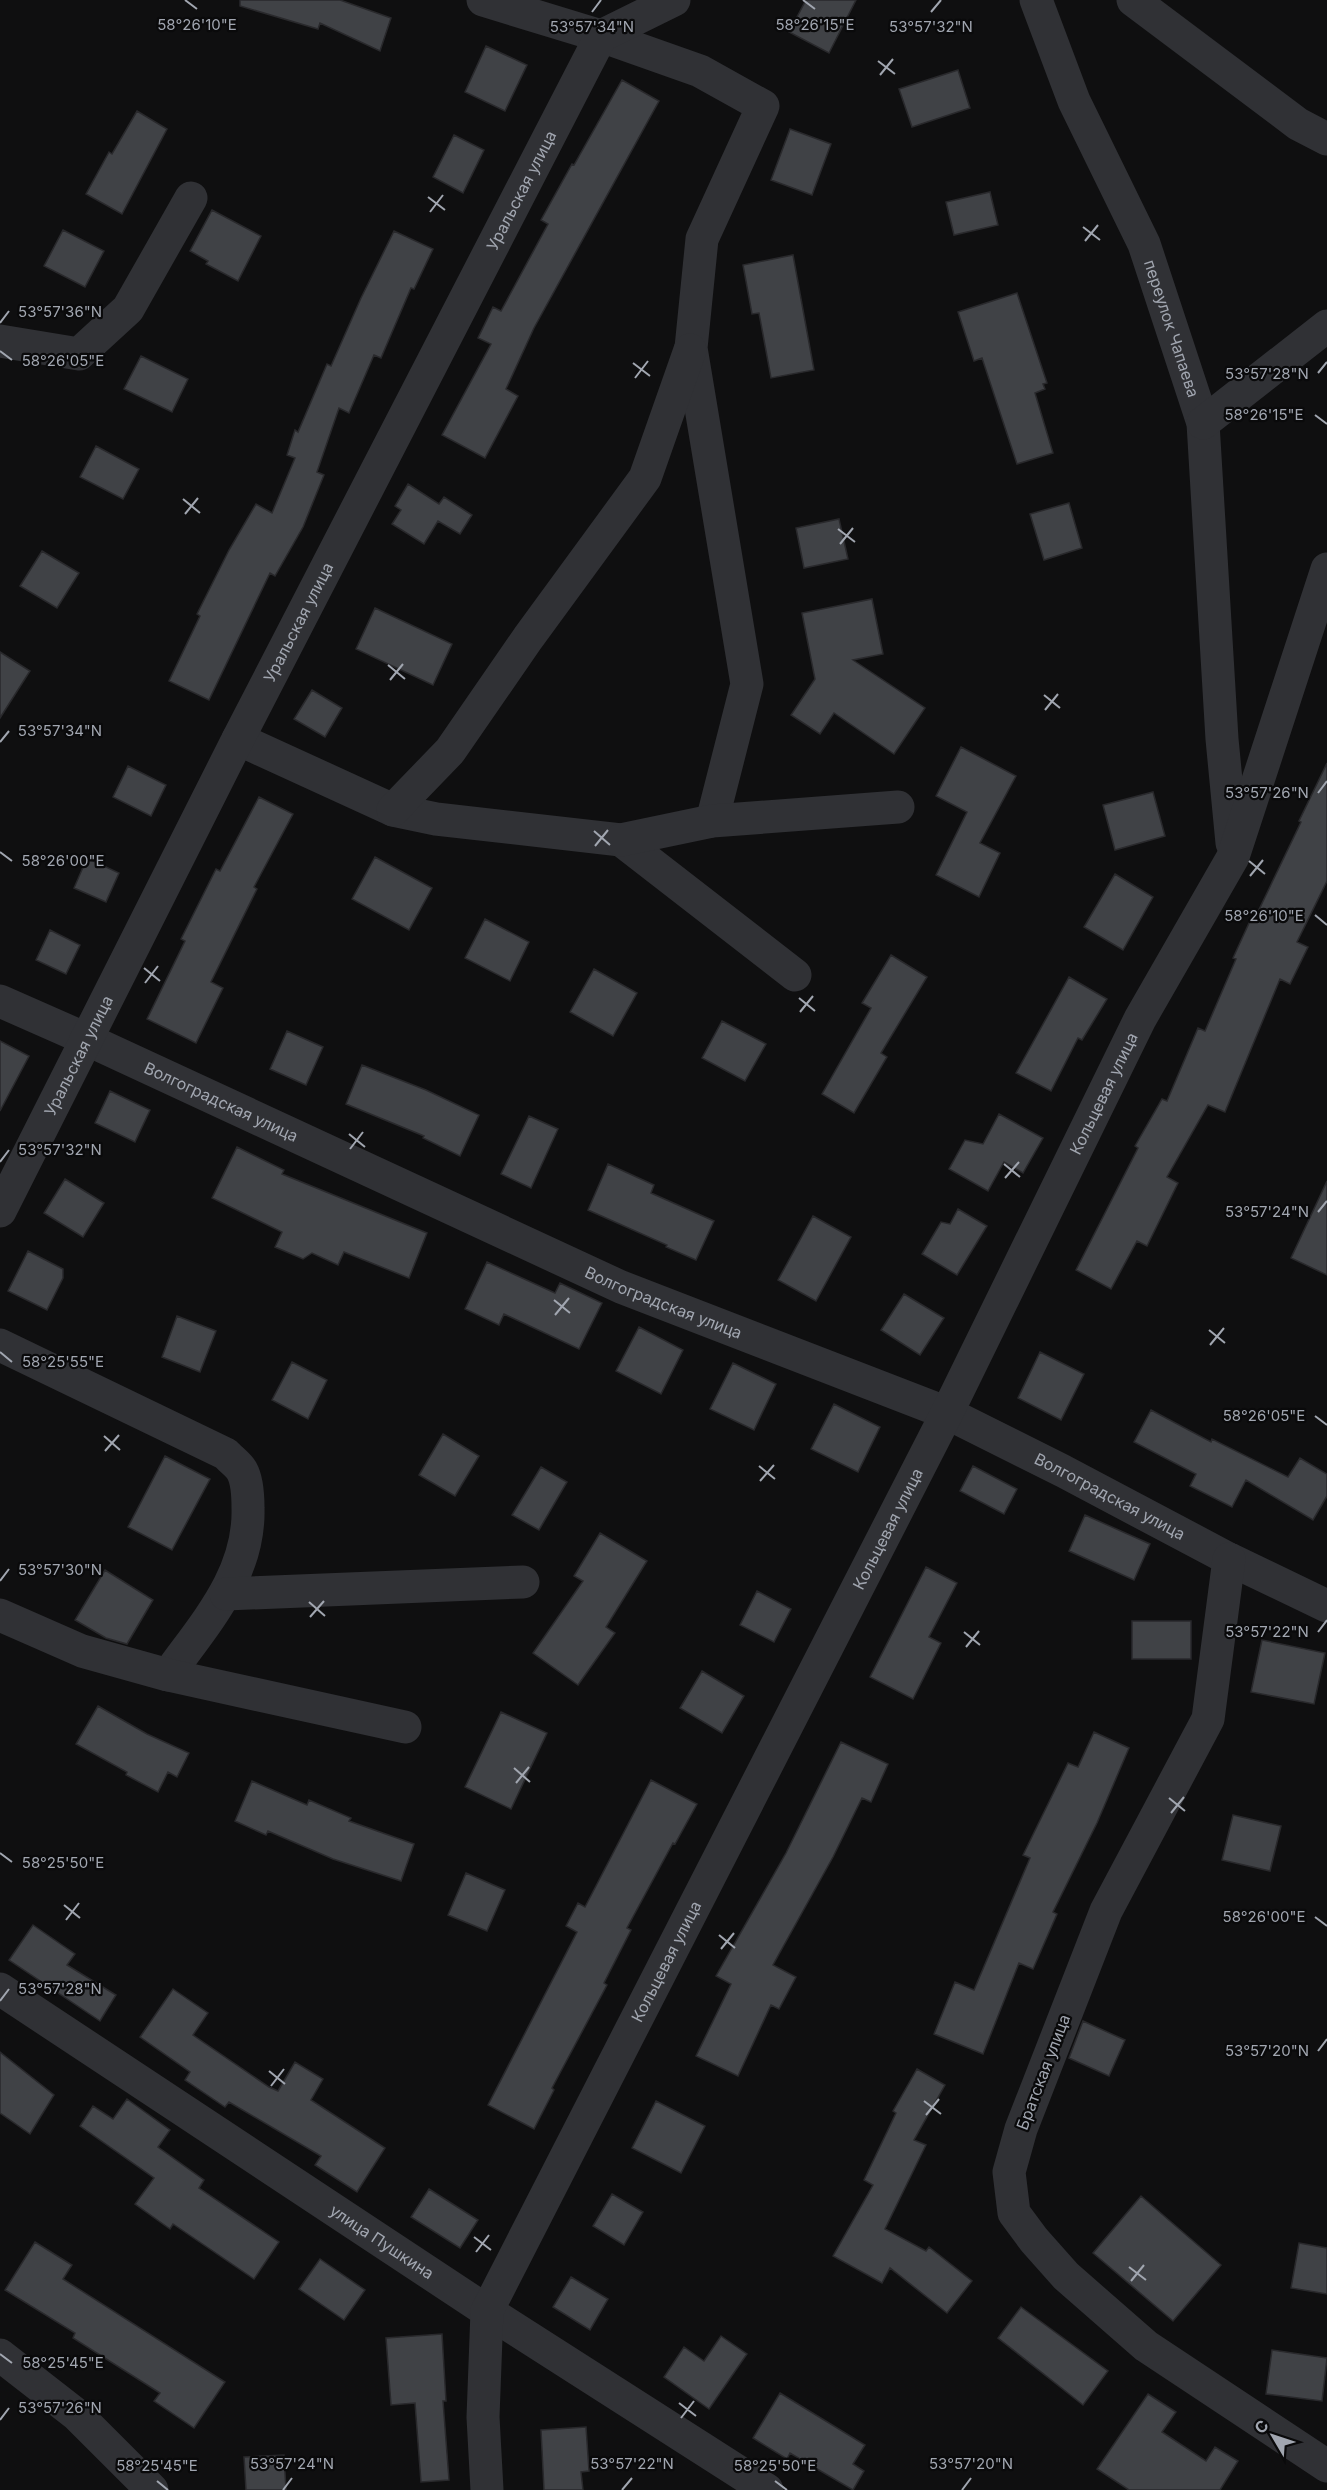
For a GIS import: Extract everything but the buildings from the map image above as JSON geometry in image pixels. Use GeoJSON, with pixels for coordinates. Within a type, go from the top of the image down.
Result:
{"type":"FeatureCollection","features":[{"type":"Feature","properties":{"kind":"street"},"geometry":{"type":"LineString","coordinates":[[393,810],[450,751],[528,638],[645,478],[691,348],[702,239],[763,106],[700,71],[601,36],[483,0]]}},
{"type":"Feature","properties":{"kind":"street"},"geometry":{"type":"LineString","coordinates":[[601,36],[674,0]]}},
{"type":"Feature","properties":{"kind":"street","name":"переулок Чапаева"},"geometry":{"type":"LineString","coordinates":[[1036,0],[1074,101],[1144,244],[1203,423],[1222,739],[1233,857]]}},
{"type":"Feature","properties":{"kind":"street"},"geometry":{"type":"LineString","coordinates":[[1133,0],[1298,124],[1327,140]]}},
{"type":"Feature","properties":{"kind":"street","name":"Уральская улица"},"geometry":{"type":"LineString","coordinates":[[0,1211],[238,739],[601,36]]}},
{"type":"Feature","properties":{"kind":"street"},"geometry":{"type":"LineString","coordinates":[[0,341],[79,354],[128,309],[191,198]]}},
{"type":"Feature","properties":{"kind":"street"},"geometry":{"type":"LineString","coordinates":[[1203,423],[1327,326]]}},
{"type":"Feature","properties":{"kind":"street"},"geometry":{"type":"LineString","coordinates":[[691,348],[747,684],[712,821]]}},
{"type":"Feature","properties":{"kind":"street","name":"Кольцевая улица"},"geometry":{"type":"LineString","coordinates":[[487,2490],[483,2417],[487,2311],[947,1413],[1140,1019],[1233,857],[1327,569]]}},
{"type":"Feature","properties":{"kind":"street"},"geometry":{"type":"LineString","coordinates":[[238,739],[393,810],[436,819],[621,840],[712,821],[898,807]]}},
{"type":"Feature","properties":{"kind":"street"},"geometry":{"type":"LineString","coordinates":[[621,840],[795,975]]}},
{"type":"Feature","properties":{"kind":"street","name":"Волгоградская улица"},"geometry":{"type":"LineString","coordinates":[[0,1001],[621,1287],[947,1413],[1063,1471],[1229,1559],[1327,1606]]}},
{"type":"Feature","properties":{"kind":"street"},"geometry":{"type":"LineString","coordinates":[[0,1345],[226,1454],[242,1471],[248,1498],[248,1529],[241,1562],[226,1594],[168,1675]]}},
{"type":"Feature","properties":{"kind":"street","name":"Братская улица"},"geometry":{"type":"LineString","coordinates":[[1229,1559],[1208,1719],[1106,1911],[1021,2129],[1009,2172],[1014,2213],[1065,2276],[1146,2346],[1327,2466]]}},
{"type":"Feature","properties":{"kind":"street"},"geometry":{"type":"LineString","coordinates":[[226,1594],[523,1582]]}},
{"type":"Feature","properties":{"kind":"street"},"geometry":{"type":"LineString","coordinates":[[0,1615],[82,1651],[168,1675],[405,1727]]}},
{"type":"Feature","properties":{"kind":"street","name":"улица Пушкина"},"geometry":{"type":"LineString","coordinates":[[0,1989],[487,2311],[767,2490]]}},
{"type":"Feature","properties":{"kind":"street"},"geometry":{"type":"LineString","coordinates":[[0,2355],[77,2415],[152,2490]]}}]}
